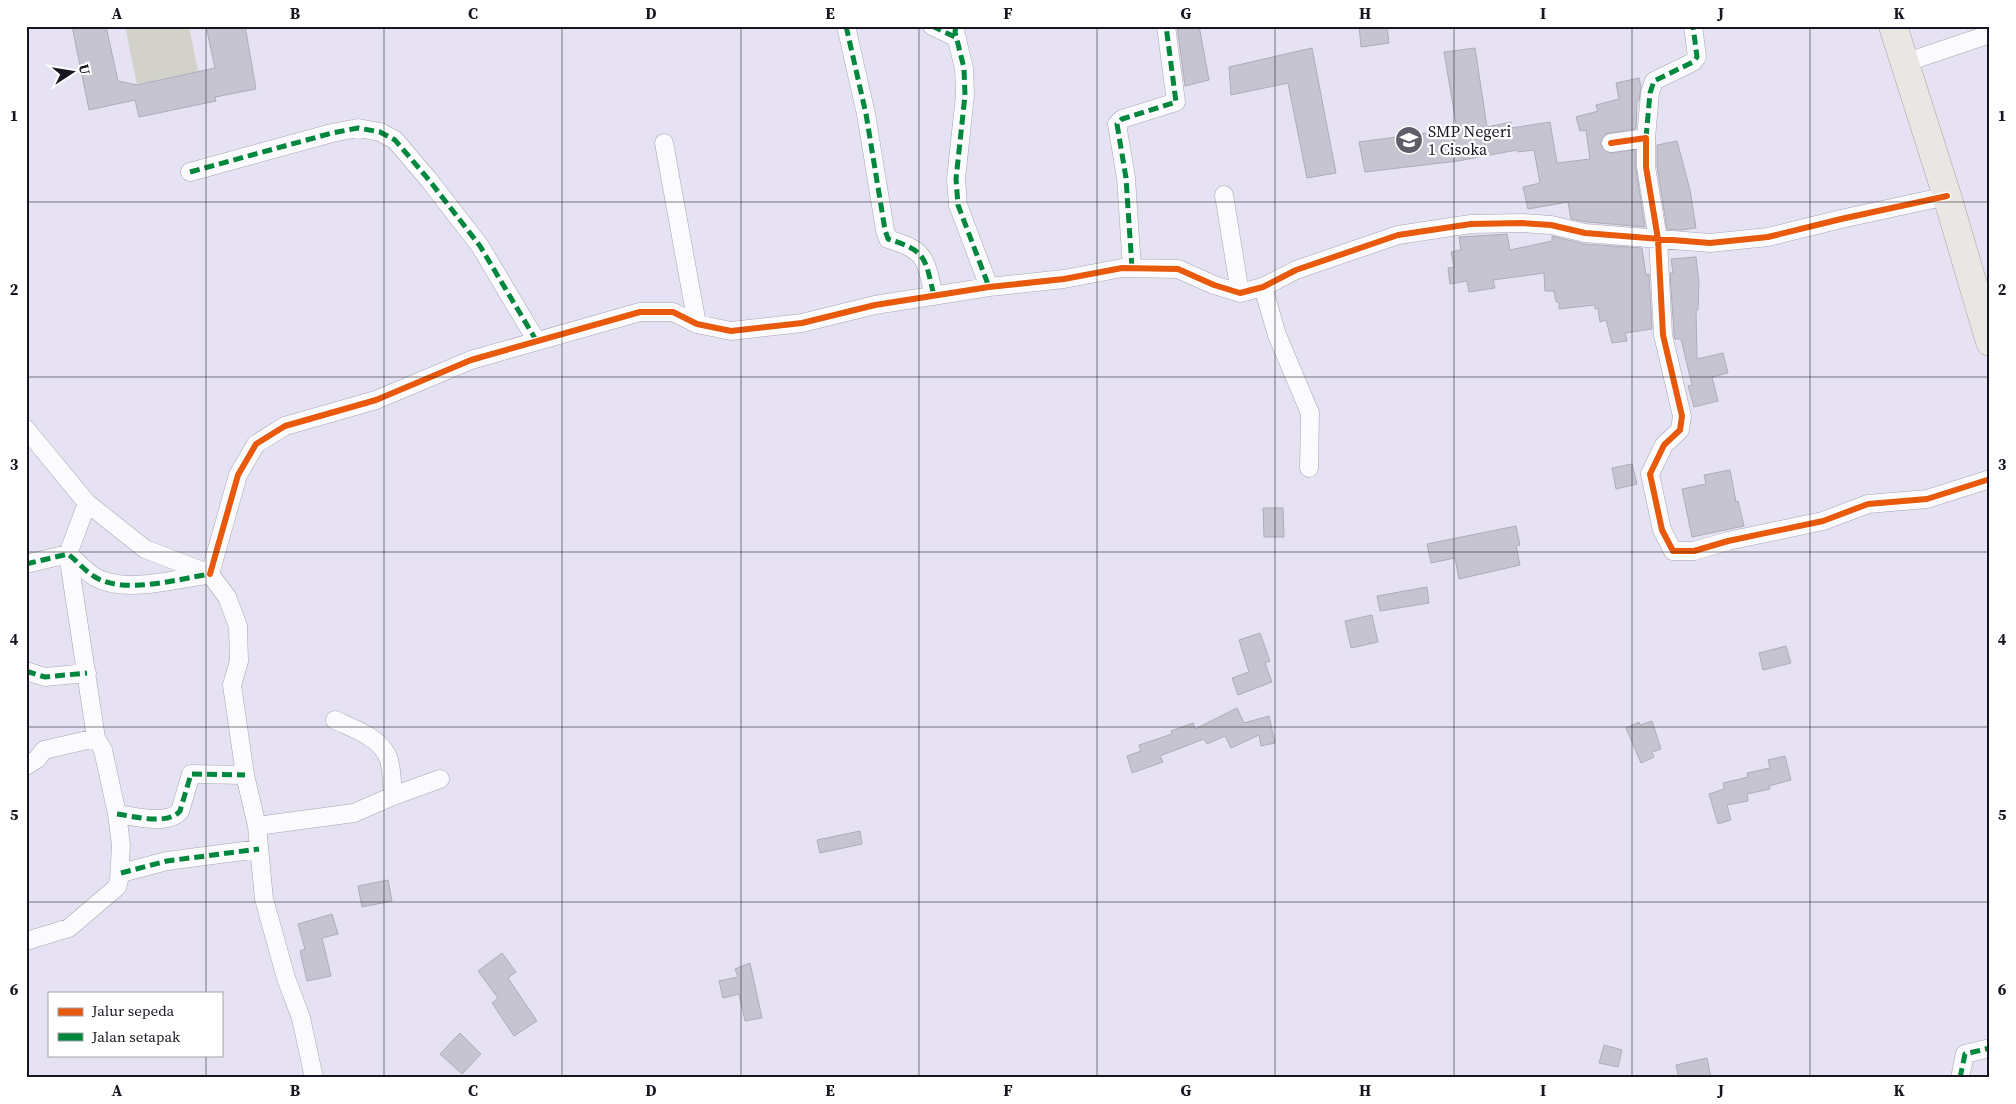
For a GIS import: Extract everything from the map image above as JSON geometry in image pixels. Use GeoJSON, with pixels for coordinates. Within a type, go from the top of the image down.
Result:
{"type":"FeatureCollection","features":[{"type":"Feature","properties":{"kind":"main road"},"geometry":{"type":"LineString","coordinates":[[1893,26],[1947,196],[1990,342]]}},
{"type":"Feature","properties":{"kind":"street"},"geometry":{"type":"LineString","coordinates":[[846,26],[866,114],[885,230],[888,239],[914,248],[922,258],[927,266],[934,296]]}},
{"type":"Feature","properties":{"kind":"street"},"geometry":{"type":"LineString","coordinates":[[932,26],[957,32],[964,68],[964,95],[956,179],[958,205],[989,287]]}},
{"type":"Feature","properties":{"kind":"street"},"geometry":{"type":"LineString","coordinates":[[1132,268],[1126,178],[1117,124],[1122,118],[1176,102],[1166,26]]}},
{"type":"Feature","properties":{"kind":"street"},"geometry":{"type":"LineString","coordinates":[[1693,26],[1697,57],[1694,62],[1654,81],[1646,138],[1646,168],[1658,239],[1662,335],[1682,416],[1680,430],[1664,445],[1650,474],[1662,530],[1673,551],[1694,551],[1728,541],[1823,521],[1868,504],[1926,499],[1990,479]]}},
{"type":"Feature","properties":{"kind":"street"},"geometry":{"type":"LineString","coordinates":[[1904,63],[1990,34]]}},
{"type":"Feature","properties":{"kind":"street"},"geometry":{"type":"LineString","coordinates":[[190,172],[332,133],[358,128],[380,132],[395,140],[429,180],[480,246],[536,340]]}},
{"type":"Feature","properties":{"kind":"street"},"geometry":{"type":"LineString","coordinates":[[1611,143],[1646,138]]}},
{"type":"Feature","properties":{"kind":"street"},"geometry":{"type":"LineString","coordinates":[[664,143],[697,324]]}},
{"type":"Feature","properties":{"kind":"street"},"geometry":{"type":"LineString","coordinates":[[1224,194],[1240,293]]}},
{"type":"Feature","properties":{"kind":"street"},"geometry":{"type":"LineString","coordinates":[[210,574],[238,475],[256,444],[285,426],[376,400],[471,360],[640,312],[673,312],[697,324],[731,332],[802,322],[875,305],[989,287],[1132,268],[1178,269],[1214,285],[1240,293],[1263,287],[1296,270],[1398,234],[1471,224],[1522,223],[1551,226],[1585,233],[1710,243],[1768,237],[1841,218],[1947,196]]}},
{"type":"Feature","properties":{"kind":"street"},"geometry":{"type":"LineString","coordinates":[[1263,287],[1277,335],[1310,413],[1309,468]]}},
{"type":"Feature","properties":{"kind":"street"},"geometry":{"type":"LineString","coordinates":[[26,429],[87,503],[145,549],[210,574],[227,597],[238,626],[239,661],[232,685],[245,775],[258,826],[264,899],[286,978],[301,1018],[314,1078]]}},
{"type":"Feature","properties":{"kind":"street"},"geometry":{"type":"LineString","coordinates":[[26,941],[69,928],[117,886],[121,874],[121,846],[116,814],[103,750],[96,738],[68,554],[87,503]]}},
{"type":"Feature","properties":{"kind":"street"},"geometry":{"type":"LineString","coordinates":[[68,554],[96,578],[116,584],[151,584],[210,574]]}},
{"type":"Feature","properties":{"kind":"street"},"geometry":{"type":"LineString","coordinates":[[26,564],[68,554]]}},
{"type":"Feature","properties":{"kind":"street"},"geometry":{"type":"LineString","coordinates":[[26,671],[46,677],[87,673]]}},
{"type":"Feature","properties":{"kind":"street"},"geometry":{"type":"LineString","coordinates":[[336,720],[372,739],[383,749],[388,759],[393,796]]}},
{"type":"Feature","properties":{"kind":"street"},"geometry":{"type":"LineString","coordinates":[[26,766],[37,759],[44,750],[96,738]]}},
{"type":"Feature","properties":{"kind":"street"},"geometry":{"type":"LineString","coordinates":[[116,814],[157,819],[176,816],[180,812],[191,774],[245,775]]}},
{"type":"Feature","properties":{"kind":"street"},"geometry":{"type":"LineString","coordinates":[[258,826],[354,813],[440,779]]}},
{"type":"Feature","properties":{"kind":"street"},"geometry":{"type":"LineString","coordinates":[[121,874],[167,861],[259,849]]}},
{"type":"Feature","properties":{"kind":"street"},"geometry":{"type":"LineString","coordinates":[[1960,1078],[1965,1054],[1990,1048]]}},
{"type":"Feature","properties":{"kind":"shaded area"},"geometry":{"type":"Polygon","coordinates":[[[125,26],[189,26],[198,71],[137,85],[125,26]]]}},
{"type":"Feature","properties":{"kind":"building"},"geometry":{"type":"Polygon","coordinates":[[[72,26],[106,26],[118,81],[137,85],[215,68],[206,26],[245,26],[256,89],[215,97],[216,101],[139,117],[135,100],[89,110],[72,26]]]}},
{"type":"Feature","properties":{"kind":"building"},"geometry":{"type":"Polygon","coordinates":[[[1177,26],[1199,26],[1209,80],[1185,86],[1177,26]]]}},
{"type":"Feature","properties":{"kind":"building"},"geometry":{"type":"Polygon","coordinates":[[[1359,26],[1387,26],[1389,43],[1361,47],[1359,26]]]}},
{"type":"Feature","properties":{"kind":"building"},"geometry":{"type":"Polygon","coordinates":[[[1312,48],[1336,173],[1307,178],[1288,83],[1231,95],[1229,67],[1312,48]]]}},
{"type":"Feature","properties":{"kind":"building"},"geometry":{"type":"Polygon","coordinates":[[[1475,48],[1487,127],[1511,122],[1511,128],[1550,122],[1557,163],[1590,159],[1586,130],[1580,131],[1576,117],[1598,111],[1596,105],[1619,99],[1616,83],[1639,78],[1641,87],[1639,101],[1637,101],[1636,129],[1605,134],[1600,144],[1608,153],[1635,150],[1645,227],[1571,219],[1568,202],[1528,209],[1523,187],[1540,183],[1534,150],[1518,152],[1517,150],[1458,161],[1365,172],[1359,142],[1457,129],[1444,52],[1475,48]]]}},
{"type":"Feature","properties":{"kind":"building"},"geometry":{"type":"Polygon","coordinates":[[[1677,141],[1690,190],[1696,228],[1681,230],[1667,229],[1657,166],[1657,145],[1677,141]]]}},
{"type":"Feature","properties":{"kind":"building"},"geometry":{"type":"Polygon","coordinates":[[[1507,234],[1510,250],[1552,241],[1552,236],[1584,244],[1642,248],[1646,275],[1649,274],[1652,329],[1625,333],[1627,341],[1612,343],[1606,320],[1600,322],[1598,308],[1595,309],[1595,305],[1559,309],[1559,302],[1556,302],[1554,291],[1545,291],[1544,273],[1493,280],[1495,288],[1469,292],[1467,281],[1450,284],[1448,268],[1454,267],[1451,252],[1461,250],[1459,237],[1507,234]]]}},
{"type":"Feature","properties":{"kind":"building"},"geometry":{"type":"Polygon","coordinates":[[[1696,257],[1699,283],[1698,310],[1696,310],[1697,359],[1723,353],[1728,373],[1712,377],[1718,401],[1694,407],[1688,386],[1692,385],[1681,339],[1675,339],[1674,334],[1670,273],[1673,273],[1671,259],[1696,257]]]}},
{"type":"Feature","properties":{"kind":"building"},"geometry":{"type":"Polygon","coordinates":[[[1632,464],[1637,484],[1616,489],[1612,468],[1632,464]]]}},
{"type":"Feature","properties":{"kind":"building"},"geometry":{"type":"Polygon","coordinates":[[[1730,470],[1736,502],[1738,501],[1744,526],[1692,537],[1682,489],[1706,484],[1704,475],[1730,470]]]}},
{"type":"Feature","properties":{"kind":"building"},"geometry":{"type":"Polygon","coordinates":[[[1263,508],[1283,508],[1284,537],[1264,537],[1263,508]]]}},
{"type":"Feature","properties":{"kind":"building"},"geometry":{"type":"Polygon","coordinates":[[[1516,526],[1520,545],[1516,546],[1520,565],[1459,579],[1455,558],[1431,563],[1427,544],[1516,526]]]}},
{"type":"Feature","properties":{"kind":"building"},"geometry":{"type":"Polygon","coordinates":[[[1427,587],[1429,603],[1380,611],[1377,596],[1427,587]]]}},
{"type":"Feature","properties":{"kind":"building"},"geometry":{"type":"Polygon","coordinates":[[[1372,615],[1378,642],[1351,648],[1345,621],[1372,615]]]}},
{"type":"Feature","properties":{"kind":"building"},"geometry":{"type":"Polygon","coordinates":[[[1260,633],[1270,661],[1265,663],[1272,682],[1238,695],[1232,678],[1249,672],[1239,640],[1260,633]]]}},
{"type":"Feature","properties":{"kind":"building"},"geometry":{"type":"Polygon","coordinates":[[[1786,646],[1791,663],[1763,670],[1759,653],[1786,646]]]}},
{"type":"Feature","properties":{"kind":"building"},"geometry":{"type":"Polygon","coordinates":[[[1237,708],[1244,723],[1269,716],[1275,743],[1261,746],[1259,735],[1231,748],[1225,736],[1207,744],[1204,739],[1160,756],[1163,762],[1132,773],[1127,756],[1141,751],[1139,745],[1172,734],[1171,731],[1193,723],[1195,729],[1237,708]]]}},
{"type":"Feature","properties":{"kind":"building"},"geometry":{"type":"Polygon","coordinates":[[[1652,721],[1661,749],[1652,752],[1654,757],[1641,763],[1626,728],[1639,722],[1640,725],[1652,721]]]}},
{"type":"Feature","properties":{"kind":"building"},"geometry":{"type":"Polygon","coordinates":[[[1785,756],[1791,780],[1769,786],[1770,789],[1747,794],[1748,801],[1727,805],[1731,820],[1718,824],[1709,794],[1724,789],[1723,783],[1748,777],[1747,773],[1770,768],[1768,760],[1785,756]]]}},
{"type":"Feature","properties":{"kind":"building"},"geometry":{"type":"Polygon","coordinates":[[[860,831],[862,844],[820,853],[817,840],[860,831]]]}},
{"type":"Feature","properties":{"kind":"building"},"geometry":{"type":"Polygon","coordinates":[[[388,880],[392,901],[362,907],[358,886],[388,880]]]}},
{"type":"Feature","properties":{"kind":"building"},"geometry":{"type":"Polygon","coordinates":[[[332,914],[338,934],[322,938],[331,976],[307,981],[300,951],[305,949],[298,924],[332,914]]]}},
{"type":"Feature","properties":{"kind":"building"},"geometry":{"type":"Polygon","coordinates":[[[502,953],[516,972],[508,978],[537,1021],[514,1036],[492,1003],[498,998],[478,971],[502,953]]]}},
{"type":"Feature","properties":{"kind":"building"},"geometry":{"type":"Polygon","coordinates":[[[750,963],[762,1018],[745,1021],[739,994],[723,998],[719,981],[738,977],[735,969],[750,963]]]}},
{"type":"Feature","properties":{"kind":"building"},"geometry":{"type":"Polygon","coordinates":[[[460,1033],[481,1054],[462,1074],[440,1054],[460,1033]]]}},
{"type":"Feature","properties":{"kind":"building"},"geometry":{"type":"Polygon","coordinates":[[[1604,1045],[1622,1050],[1618,1067],[1599,1063],[1604,1045]]]}},
{"type":"Feature","properties":{"kind":"building"},"geometry":{"type":"Polygon","coordinates":[[[1707,1058],[1711,1078],[1679,1078],[1676,1065],[1707,1058]]]}},
{"type":"Feature","properties":{"kind":"marked path"},"geometry":{"type":"LineString","coordinates":[[846,26],[866,114],[885,230],[888,239],[910,248],[922,258],[926,264],[934,296]]}},
{"type":"Feature","properties":{"kind":"marked path"},"geometry":{"type":"LineString","coordinates":[[932,26],[957,38]]}},
{"type":"Feature","properties":{"kind":"marked path"},"geometry":{"type":"LineString","coordinates":[[956,26],[955,32],[964,68],[965,95],[956,179],[958,205],[989,287]]}},
{"type":"Feature","properties":{"kind":"marked path"},"geometry":{"type":"LineString","coordinates":[[1132,268],[1126,178],[1117,124],[1122,119],[1176,102],[1166,26]]}},
{"type":"Feature","properties":{"kind":"marked path"},"geometry":{"type":"LineString","coordinates":[[1646,138],[1650,93],[1654,81],[1693,62],[1697,57],[1693,26]]}},
{"type":"Feature","properties":{"kind":"marked path"},"geometry":{"type":"LineString","coordinates":[[190,172],[332,133],[358,128],[380,132],[395,140],[429,180],[480,246],[536,340]]}},
{"type":"Feature","properties":{"kind":"marked path"},"geometry":{"type":"LineString","coordinates":[[26,564],[68,554],[95,577],[121,585],[151,584],[210,574]]}},
{"type":"Feature","properties":{"kind":"marked path"},"geometry":{"type":"LineString","coordinates":[[26,671],[45,677],[87,673]]}},
{"type":"Feature","properties":{"kind":"marked path"},"geometry":{"type":"LineString","coordinates":[[117,814],[150,819],[174,816],[180,811],[191,774],[245,775]]}},
{"type":"Feature","properties":{"kind":"marked path"},"geometry":{"type":"LineString","coordinates":[[121,873],[167,861],[259,849]]}},
{"type":"Feature","properties":{"kind":"marked path"},"geometry":{"type":"LineString","coordinates":[[1960,1078],[1965,1054],[1990,1048]]}},
{"type":"Feature","properties":{"kind":"cycle path"},"geometry":{"type":"LineString","coordinates":[[1611,143],[1646,138],[1646,167],[1658,239],[1663,335],[1682,416],[1680,430],[1664,445],[1650,474],[1662,530],[1673,551],[1694,551],[1728,541],[1823,521],[1868,504],[1927,499],[1990,479]]}},
{"type":"Feature","properties":{"kind":"cycle path"},"geometry":{"type":"LineString","coordinates":[[210,574],[238,475],[256,444],[285,426],[376,400],[471,360],[640,312],[673,312],[697,324],[731,331],[802,323],[875,305],[989,287],[1064,279],[1122,268],[1178,269],[1214,285],[1240,293],[1263,287],[1296,270],[1398,235],[1471,224],[1522,223],[1551,225],[1585,233],[1710,243],[1768,237],[1947,196]]}},
{"type":"Feature","properties":{"kind":"place","name":"SMP Negeri 1 Cisoka"},"geometry":{"type":"Point","coordinates":[1409,140]}}]}
